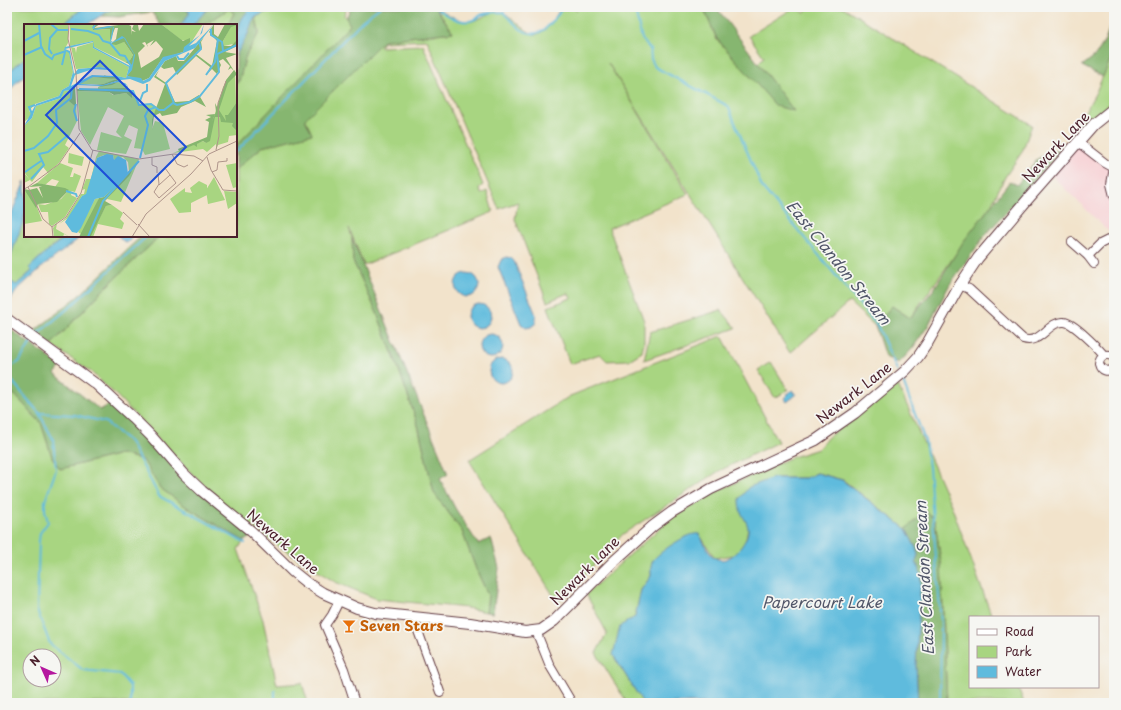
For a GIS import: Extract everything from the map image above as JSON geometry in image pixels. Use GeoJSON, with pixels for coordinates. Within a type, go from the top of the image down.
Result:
{"type":"FeatureCollection","features":[{"type":"Feature","properties":{"kind":"main road","name":"Newark Lane"},"geometry":{"type":"LineString","coordinates":[[7,319],[82,374],[114,400],[151,436],[184,474],[221,508],[251,531],[292,571],[317,590],[339,601],[372,612],[470,623],[525,632],[536,631],[545,628],[554,622],[635,541],[672,512],[711,489],[816,440],[835,428],[893,382],[918,357],[968,271],[988,245],[1094,124],[1114,108]]}},
{"type":"Feature","properties":{"kind":"street"},"geometry":{"type":"LineString","coordinates":[[1078,142],[1105,163],[1114,168],[1111,184],[1114,196]]}},
{"type":"Feature","properties":{"kind":"street"},"geometry":{"type":"LineString","coordinates":[[1088,256],[1106,245],[1114,237]]}},
{"type":"Feature","properties":{"kind":"street"},"geometry":{"type":"LineString","coordinates":[[1072,242],[1088,256],[1094,264]]}},
{"type":"Feature","properties":{"kind":"street"},"geometry":{"type":"LineString","coordinates":[[960,285],[969,289],[1023,340],[1038,338],[1056,324],[1060,322],[1068,322],[1098,347],[1104,355],[1109,355],[1114,358]]}},
{"type":"Feature","properties":{"kind":"street"},"geometry":{"type":"LineString","coordinates":[[1104,355],[1099,364],[1102,369],[1107,371],[1114,368]]}},
{"type":"Feature","properties":{"kind":"street"},"geometry":{"type":"LineString","coordinates":[[339,601],[332,615],[325,624],[344,669],[355,703]]}},
{"type":"Feature","properties":{"kind":"street"},"geometry":{"type":"LineString","coordinates":[[413,617],[440,692]]}},
{"type":"Feature","properties":{"kind":"street"},"geometry":{"type":"LineString","coordinates":[[536,631],[550,666],[572,703]]}},
{"type":"Feature","properties":{"kind":"shaded area"},"geometry":{"type":"Polygon","coordinates":[[[1078,142],[1114,168],[1114,226],[1108,231],[1050,174],[1078,142]]]}},
{"type":"Feature","properties":{"kind":"green space"},"geometry":{"type":"Polygon","coordinates":[[[7,7],[84,7],[63,24],[24,24],[24,59],[7,73],[7,7]]]}},
{"type":"Feature","properties":{"kind":"green space"},"geometry":{"type":"Polygon","coordinates":[[[115,7],[179,7],[188,10],[189,14],[182,24],[159,24],[152,12],[119,17],[101,16],[115,7]]]}},
{"type":"Feature","properties":{"kind":"green space"},"geometry":{"type":"Polygon","coordinates":[[[209,7],[253,7],[241,22],[237,32],[237,24],[228,24],[234,13],[229,9],[206,24],[194,24],[209,7]]]}},
{"type":"Feature","properties":{"kind":"green space"},"geometry":{"type":"Polygon","coordinates":[[[276,7],[347,7],[344,15],[351,25],[237,145],[237,83],[239,81],[246,55],[259,33],[256,17],[276,7]]]}},
{"type":"Feature","properties":{"kind":"green space"},"geometry":{"type":"Polygon","coordinates":[[[351,7],[435,7],[453,32],[384,40],[305,119],[312,134],[262,147],[237,168],[237,145],[350,25],[346,18],[351,7]]]}},
{"type":"Feature","properties":{"kind":"green space"},"geometry":{"type":"Polygon","coordinates":[[[436,7],[453,17],[467,21],[476,20],[496,12],[504,13],[520,26],[534,34],[537,34],[548,27],[561,7],[574,7],[576,11],[575,7],[703,7],[717,40],[793,111],[758,63],[764,57],[749,36],[795,7],[805,13],[808,7],[843,7],[1032,125],[1022,152],[1005,177],[991,205],[910,318],[892,306],[875,326],[849,302],[790,353],[608,63],[688,194],[609,228],[644,321],[644,341],[642,352],[629,360],[607,361],[600,354],[570,364],[548,307],[571,298],[568,293],[547,302],[515,219],[518,202],[499,209],[427,40],[383,42],[380,47],[423,45],[483,185],[479,188],[481,194],[487,191],[493,212],[364,265],[349,228],[352,238],[353,261],[377,313],[400,373],[418,425],[434,493],[462,531],[476,569],[488,595],[486,612],[467,608],[377,599],[335,582],[280,547],[229,509],[187,469],[117,396],[90,371],[51,345],[105,288],[159,237],[237,237],[237,168],[262,147],[311,134],[305,119],[384,40],[453,32],[436,7]]]}},
{"type":"Feature","properties":{"kind":"green space"},"geometry":{"type":"Polygon","coordinates":[[[703,7],[716,7],[794,111],[776,106],[717,39],[703,7]]]}},
{"type":"Feature","properties":{"kind":"green space"},"geometry":{"type":"Polygon","coordinates":[[[229,9],[234,13],[228,24],[206,24],[229,9]]]}},
{"type":"Feature","properties":{"kind":"green space"},"geometry":{"type":"Polygon","coordinates":[[[1114,15],[1114,51],[1103,77],[1082,66],[1096,55],[1105,40],[1114,15]]]}},
{"type":"Feature","properties":{"kind":"green space"},"geometry":{"type":"Polygon","coordinates":[[[256,17],[259,33],[246,55],[239,81],[237,83],[237,53],[248,34],[252,22],[256,17]]]}},
{"type":"Feature","properties":{"kind":"green space"},"geometry":{"type":"Polygon","coordinates":[[[1114,51],[1114,100],[1084,128],[1077,126],[1096,92],[1114,51]]]}},
{"type":"Feature","properties":{"kind":"green space"},"geometry":{"type":"Polygon","coordinates":[[[1063,147],[1025,192],[986,234],[950,284],[928,326],[912,349],[899,363],[885,357],[875,326],[892,306],[910,318],[934,289],[963,242],[1010,181],[1017,185],[1037,159],[1063,147]]]}},
{"type":"Feature","properties":{"kind":"green space"},"geometry":{"type":"Polygon","coordinates":[[[24,216],[24,237],[66,237],[55,244],[35,262],[32,271],[16,286],[10,283],[10,256],[24,216]]]}},
{"type":"Feature","properties":{"kind":"green space"},"geometry":{"type":"Polygon","coordinates":[[[140,237],[159,237],[105,288],[51,345],[32,333],[82,293],[140,237]]]}},
{"type":"Feature","properties":{"kind":"green space"},"geometry":{"type":"Polygon","coordinates":[[[352,238],[448,474],[440,479],[455,508],[478,544],[491,538],[499,568],[493,613],[486,612],[488,595],[476,569],[462,531],[434,493],[418,425],[400,373],[377,313],[353,261],[352,238]]]}},
{"type":"Feature","properties":{"kind":"green space"},"geometry":{"type":"Polygon","coordinates":[[[721,310],[736,328],[644,360],[650,332],[721,310]]]}},
{"type":"Feature","properties":{"kind":"green space"},"geometry":{"type":"Polygon","coordinates":[[[7,327],[61,366],[55,374],[100,410],[112,403],[252,536],[244,541],[188,508],[160,488],[143,460],[121,454],[60,469],[52,457],[41,423],[15,395],[7,391],[7,327]]]}},
{"type":"Feature","properties":{"kind":"green space"},"geometry":{"type":"Polygon","coordinates":[[[722,336],[778,442],[719,471],[623,534],[558,603],[469,460],[570,396],[722,336]]]}},
{"type":"Feature","properties":{"kind":"green space"},"geometry":{"type":"Polygon","coordinates":[[[771,362],[788,390],[775,398],[758,370],[771,362]]]}},
{"type":"Feature","properties":{"kind":"green space"},"geometry":{"type":"Polygon","coordinates":[[[898,385],[952,507],[992,616],[969,616],[969,688],[1018,688],[1024,703],[947,703],[941,562],[935,521],[926,510],[906,529],[843,480],[817,473],[806,478],[773,478],[748,528],[745,543],[734,555],[715,558],[699,534],[651,567],[651,576],[641,590],[635,617],[613,655],[643,703],[627,703],[596,653],[607,633],[586,594],[670,519],[717,491],[790,458],[818,449],[828,437],[898,385]]]}},
{"type":"Feature","properties":{"kind":"green space"},"geometry":{"type":"Polygon","coordinates":[[[7,391],[15,395],[41,423],[52,457],[60,469],[121,454],[143,460],[160,488],[188,508],[244,541],[238,549],[263,620],[277,685],[302,683],[308,703],[7,703],[7,391]]]}},
{"type":"Feature","properties":{"kind":"green space"},"geometry":{"type":"Polygon","coordinates":[[[926,510],[935,521],[941,562],[947,703],[918,703],[916,665],[921,575],[916,562],[918,555],[916,548],[906,529],[926,510]]]}},
{"type":"Feature","properties":{"kind":"water"},"geometry":{"type":"Polygon","coordinates":[[[84,7],[115,7],[88,24],[63,24],[84,7]]]}},
{"type":"Feature","properties":{"kind":"water"},"geometry":{"type":"Polygon","coordinates":[[[179,7],[209,7],[194,24],[182,24],[189,14],[189,11],[179,7]]]}},
{"type":"Feature","properties":{"kind":"water"},"geometry":{"type":"Polygon","coordinates":[[[253,7],[276,7],[256,17],[252,22],[248,34],[237,53],[238,28],[247,12],[253,7]]]}},
{"type":"Feature","properties":{"kind":"water"},"geometry":{"type":"Polygon","coordinates":[[[24,59],[24,76],[7,94],[7,73],[24,59]]]}},
{"type":"Feature","properties":{"kind":"water"},"geometry":{"type":"Polygon","coordinates":[[[24,183],[24,218],[11,255],[9,273],[11,283],[16,285],[32,271],[29,268],[61,240],[66,237],[81,237],[41,268],[17,290],[7,306],[7,224],[24,183]]]}},
{"type":"Feature","properties":{"kind":"water"},"geometry":{"type":"Polygon","coordinates":[[[119,237],[133,237],[127,243],[119,237]]]}},
{"type":"Feature","properties":{"kind":"water"},"geometry":{"type":"Polygon","coordinates":[[[506,257],[511,258],[514,261],[536,315],[536,323],[531,327],[526,328],[521,324],[498,267],[501,260],[506,257]]]}},
{"type":"Feature","properties":{"kind":"water"},"geometry":{"type":"Polygon","coordinates":[[[467,273],[476,276],[479,285],[476,294],[467,297],[458,294],[455,285],[458,276],[467,273]]]}},
{"type":"Feature","properties":{"kind":"water"},"geometry":{"type":"Polygon","coordinates":[[[479,304],[488,307],[491,316],[488,325],[479,328],[470,325],[467,316],[470,307],[479,304]]]}},
{"type":"Feature","properties":{"kind":"water"},"geometry":{"type":"Polygon","coordinates":[[[491,334],[500,337],[503,346],[500,355],[491,358],[482,355],[479,346],[482,337],[491,334]]]}},
{"type":"Feature","properties":{"kind":"water"},"geometry":{"type":"Polygon","coordinates":[[[501,359],[510,362],[513,371],[510,380],[501,383],[492,380],[489,371],[492,362],[501,359]]]}},
{"type":"Feature","properties":{"kind":"water"},"geometry":{"type":"Polygon","coordinates":[[[792,390],[796,395],[787,402],[784,398],[792,390]]]}},
{"type":"Feature","properties":{"kind":"water","name":"Papercourt Lake"},"geometry":{"type":"Polygon","coordinates":[[[817,473],[842,480],[906,529],[916,548],[918,555],[916,562],[921,575],[916,665],[918,703],[643,703],[613,655],[620,626],[635,617],[641,590],[651,576],[653,560],[676,542],[695,534],[699,534],[707,549],[714,557],[725,559],[731,556],[737,552],[747,534],[748,526],[739,505],[739,499],[749,487],[773,478],[806,478],[817,473]]]}},
{"type":"Feature","properties":{"kind":"waterway"},"geometry":{"type":"LineString","coordinates":[[237,151],[363,20],[380,7]]}},
{"type":"Feature","properties":{"kind":"waterway"},"geometry":{"type":"LineString","coordinates":[[435,7],[443,13],[463,21],[473,20],[486,13],[503,12],[514,24],[529,33],[535,33],[546,28],[563,7]]}},
{"type":"Feature","properties":{"kind":"waterway","name":"East Clandon Stream"},"geometry":{"type":"LineString","coordinates":[[635,7],[642,39],[650,49],[651,59],[655,67],[728,106],[762,187],[877,325],[898,372]]}},
{"type":"Feature","properties":{"kind":"waterway"},"geometry":{"type":"LineString","coordinates":[[35,336],[71,306],[146,237]]}},
{"type":"Feature","properties":{"kind":"waterway"},"geometry":{"type":"LineString","coordinates":[[7,369],[19,362],[32,341]]}},
{"type":"Feature","properties":{"kind":"waterway"},"geometry":{"type":"LineString","coordinates":[[7,375],[39,413],[53,439],[56,470],[45,501],[45,510],[48,522],[40,533],[37,610],[50,644],[83,670],[120,674],[130,686],[130,703]]}},
{"type":"Feature","properties":{"kind":"waterway","name":"East Clandon Stream"},"geometry":{"type":"LineString","coordinates":[[902,379],[925,441],[929,467],[941,624],[940,703]]}},
{"type":"Feature","properties":{"kind":"waterway"},"geometry":{"type":"LineString","coordinates":[[39,413],[75,415],[105,422],[130,442],[159,496],[245,543]]}},
{"type":"Feature","properties":{"kind":"waterway"},"geometry":{"type":"LineString","coordinates":[[275,691],[275,703]]}},
{"type":"Feature","properties":{"kind":"place","name":"Seven Stars"},"geometry":{"type":"Point","coordinates":[349,626]}}]}
